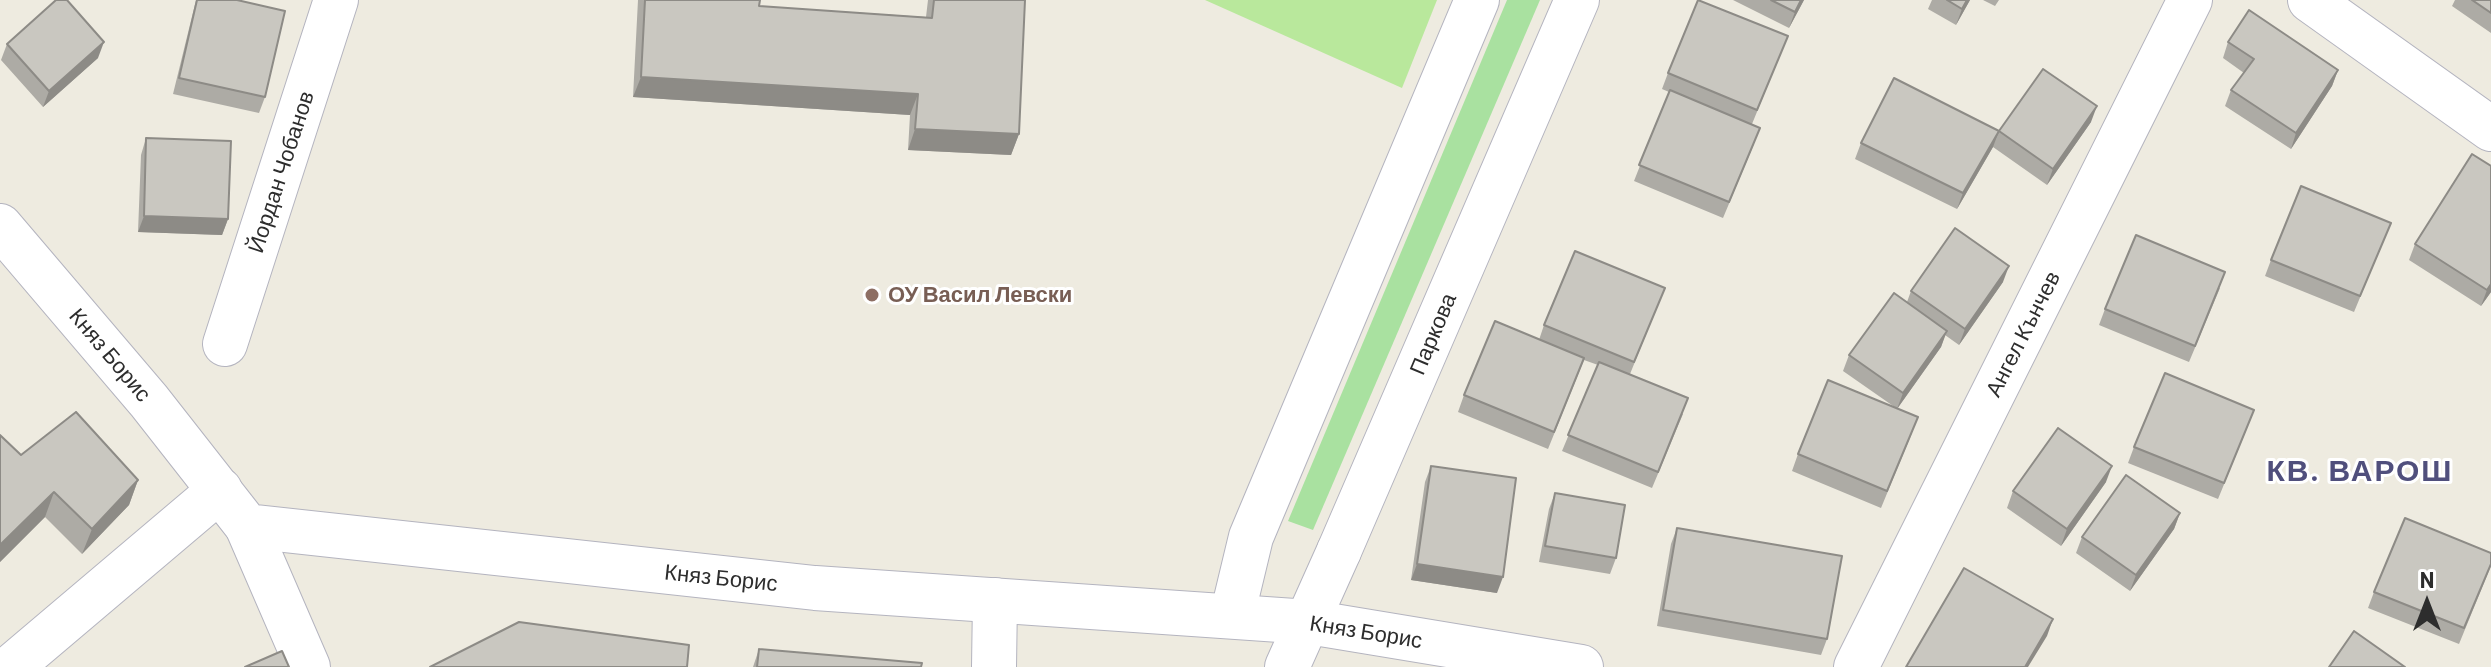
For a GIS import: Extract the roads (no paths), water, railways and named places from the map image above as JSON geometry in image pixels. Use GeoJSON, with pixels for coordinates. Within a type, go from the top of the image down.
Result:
{"type":"FeatureCollection","features":[{"type":"Feature","properties":{"kind":"street","name":"Йордан Чобанов"},"geometry":{"type":"LineString","coordinates":[[225,344],[336,0]]}},
{"type":"Feature","properties":{"kind":"street"},"geometry":{"type":"LineString","coordinates":[[1232,616],[1251,537],[1477,0]]}},
{"type":"Feature","properties":{"kind":"street","name":"Паркова"},"geometry":{"type":"LineString","coordinates":[[1287,667],[1577,0]]}},
{"type":"Feature","properties":{"kind":"street","name":"Ангел Кънчев"},"geometry":{"type":"LineString","coordinates":[[1856,667],[2190,0]]}},
{"type":"Feature","properties":{"kind":"street"},"geometry":{"type":"LineString","coordinates":[[2310,0],[2491,129]]}},
{"type":"Feature","properties":{"kind":"street","name":"Княз Борис"},"geometry":{"type":"LineString","coordinates":[[0,226],[247,526],[815,588],[1309,622],[1581,667]]}},
{"type":"Feature","properties":{"kind":"street"},"geometry":{"type":"LineString","coordinates":[[11,667],[220,490]]}},
{"type":"Feature","properties":{"kind":"street"},"geometry":{"type":"LineString","coordinates":[[247,526],[308,667]]}},
{"type":"Feature","properties":{"kind":"street"},"geometry":{"type":"LineString","coordinates":[[994,667],[995,600]]}},
{"type":"Feature","properties":{"kind":"place","name":"ОУ Васил Левски"},"geometry":{"type":"Point","coordinates":[872,295]}},
{"type":"Feature","properties":{"kind":"district","name":"КВ. ВАРОШ"},"geometry":{"type":"Point","coordinates":[2360,471]}}]}
